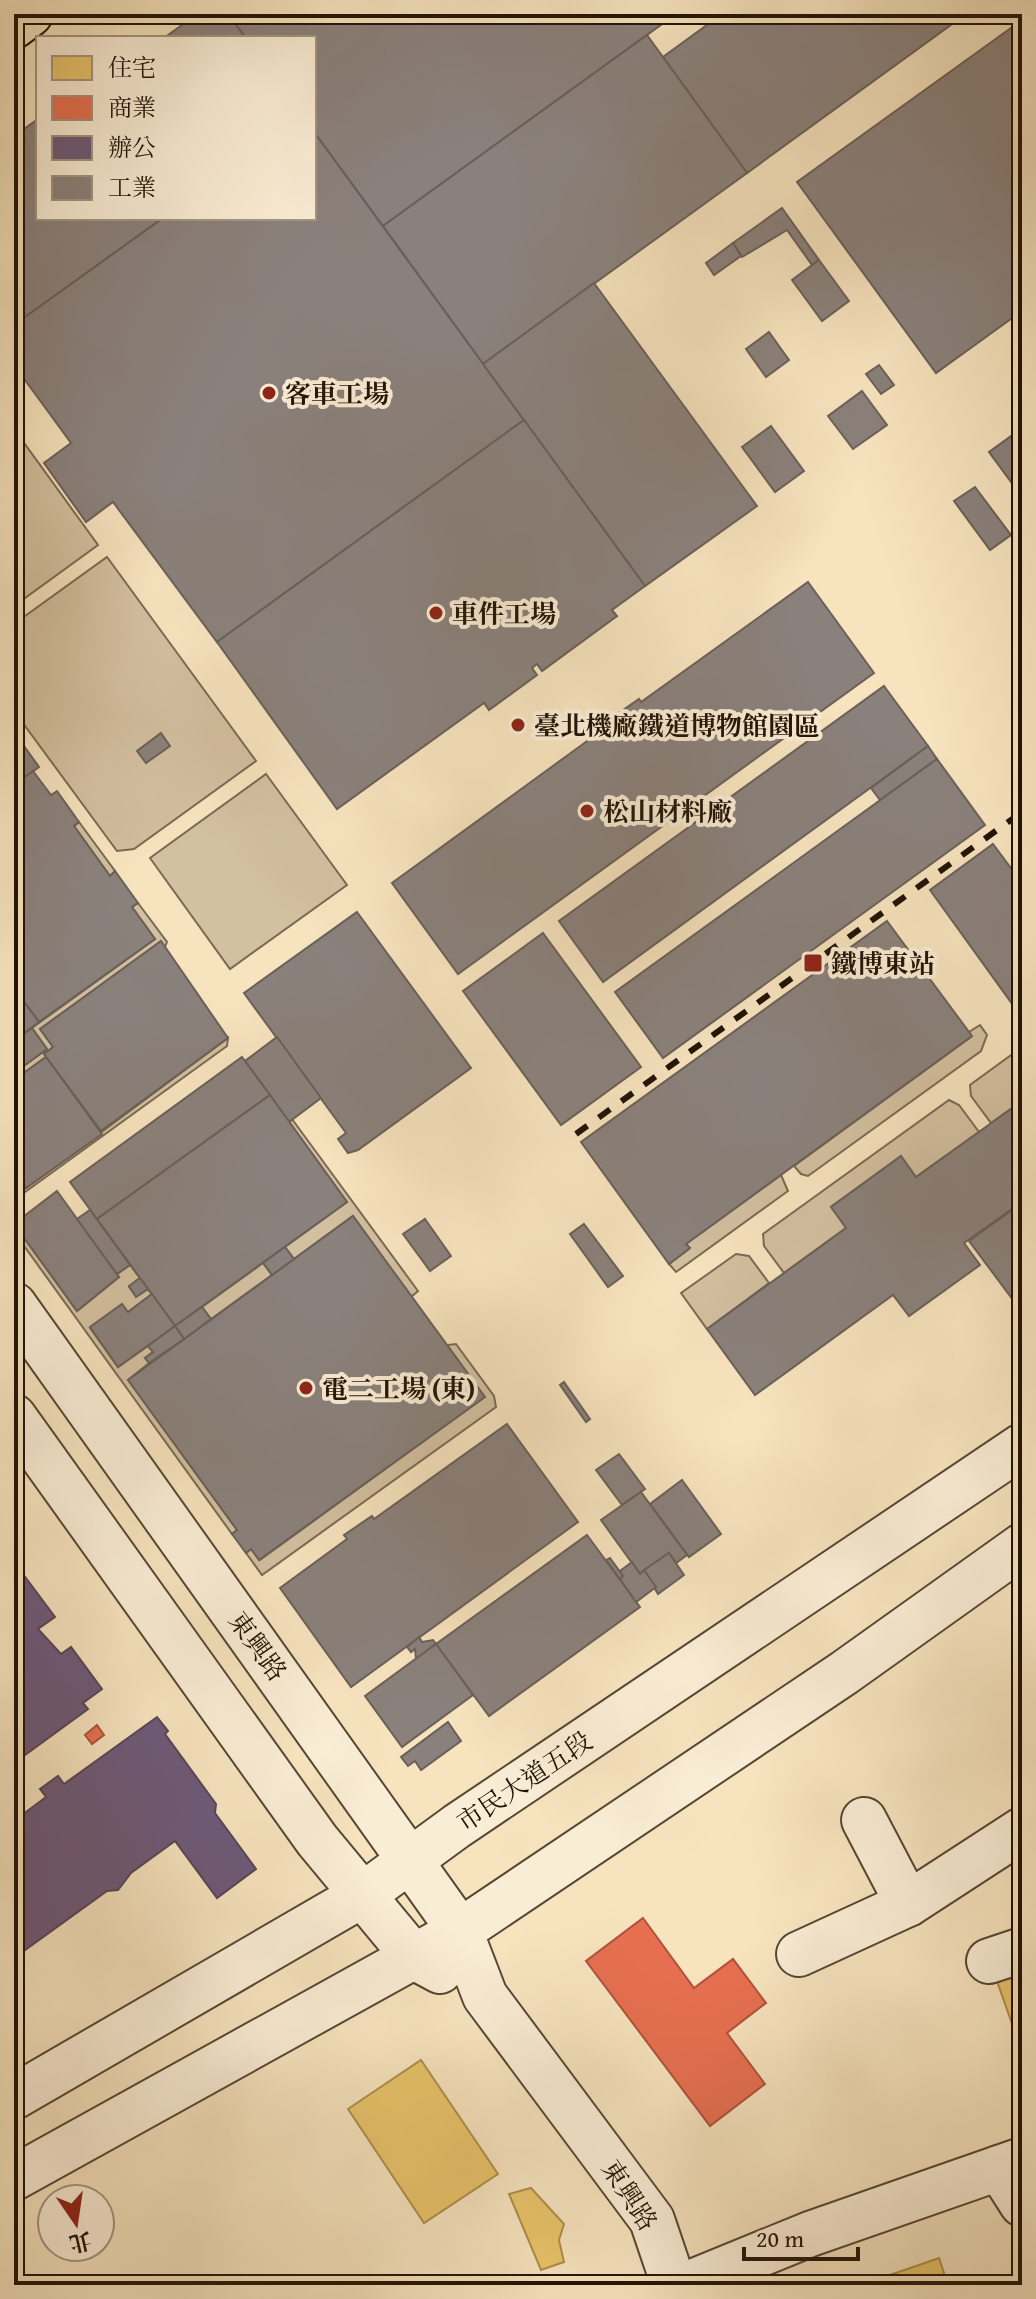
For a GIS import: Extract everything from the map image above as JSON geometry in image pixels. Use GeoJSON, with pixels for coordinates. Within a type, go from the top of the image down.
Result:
{"type":"FeatureCollection","features":[{"type":"Feature","properties":{"kind":"highway"},"geometry":{"type":"LineString","coordinates":[[14,26],[30,14]]}},
{"type":"Feature","properties":{"kind":"street","name":"東興路"},"geometry":{"type":"LineString","coordinates":[[14,1305],[460,1931],[485,1996],[652,2220],[674,2285]]}},
{"type":"Feature","properties":{"kind":"street","name":"東興路"},"geometry":{"type":"LineString","coordinates":[[14,1417],[317,1840],[414,1957],[485,1996]]}},
{"type":"Feature","properties":{"kind":"street","name":"市民大道五段"},"geometry":{"type":"LineString","coordinates":[[14,2097],[364,1894],[410,1859],[1022,1446]]}},
{"type":"Feature","properties":{"kind":"street"},"geometry":{"type":"LineString","coordinates":[[14,2178],[460,1931],[844,1673],[1022,1546]]}},
{"type":"Feature","properties":{"kind":"street"},"geometry":{"type":"LineString","coordinates":[[864,1820],[908,1904]]}},
{"type":"Feature","properties":{"kind":"street"},"geometry":{"type":"LineString","coordinates":[[799,1954],[908,1904],[1022,1830]]}},
{"type":"Feature","properties":{"kind":"street"},"geometry":{"type":"LineString","coordinates":[[685,2285],[796,2239],[1010,2164],[1022,2204]]}},
{"type":"Feature","properties":{"kind":"shaded area"},"geometry":{"type":"Polygon","coordinates":[[[14,429],[98,545],[14,606],[14,429]]]}},
{"type":"Feature","properties":{"kind":"shaded area"},"geometry":{"type":"Polygon","coordinates":[[[107,557],[256,761],[134,849],[117,851],[14,711],[14,624],[107,557]]]}},
{"type":"Feature","properties":{"kind":"shaded area"},"geometry":{"type":"Polygon","coordinates":[[[266,774],[347,885],[230,969],[150,858],[266,774]]]}},
{"type":"Feature","properties":{"kind":"shaded area"},"geometry":{"type":"Polygon","coordinates":[[[79,822],[115,871],[110,876],[74,826],[79,822]]]}},
{"type":"Feature","properties":{"kind":"shaded area"},"geometry":{"type":"Polygon","coordinates":[[[138,903],[167,942],[165,947],[161,942],[40,1029],[53,1047],[44,1054],[46,1057],[14,1080],[14,1073],[47,1049],[32,1028],[155,939],[132,907],[138,903]]]}},
{"type":"Feature","properties":{"kind":"shaded area"},"geometry":{"type":"Polygon","coordinates":[[[980,1025],[987,1035],[981,1051],[808,1176],[801,1174],[794,1166],[971,1037],[969,1032],[980,1025]]]}},
{"type":"Feature","properties":{"kind":"shaded area"},"geometry":{"type":"Polygon","coordinates":[[[228,1038],[227,1046],[14,1200],[14,1172],[26,1188],[228,1038]]]}},
{"type":"Feature","properties":{"kind":"shaded area"},"geometry":{"type":"Polygon","coordinates":[[[1022,1047],[1022,1101],[991,1123],[971,1096],[970,1085],[1022,1047]]]}},
{"type":"Feature","properties":{"kind":"shaded area"},"geometry":{"type":"Polygon","coordinates":[[[949,1100],[959,1105],[979,1132],[916,1177],[900,1157],[832,1206],[846,1228],[784,1273],[764,1246],[763,1234],[949,1100]]]}},
{"type":"Feature","properties":{"kind":"shaded area"},"geometry":{"type":"Polygon","coordinates":[[[292,1119],[418,1291],[411,1297],[353,1216],[294,1259],[285,1247],[347,1202],[289,1122],[292,1119]]]}},
{"type":"Feature","properties":{"kind":"shaded area"},"geometry":{"type":"Polygon","coordinates":[[[781,1175],[788,1191],[676,1272],[669,1264],[689,1249],[686,1244],[781,1175]]]}},
{"type":"Feature","properties":{"kind":"shaded area"},"geometry":{"type":"Polygon","coordinates":[[[14,1224],[77,1311],[130,1265],[140,1278],[129,1287],[136,1296],[148,1289],[152,1294],[128,1312],[90,1328],[118,1367],[148,1346],[153,1352],[145,1358],[149,1363],[128,1380],[237,1530],[232,1534],[14,1232],[14,1224]]]}},
{"type":"Feature","properties":{"kind":"shaded area"},"geometry":{"type":"Polygon","coordinates":[[[736,1254],[749,1256],[769,1283],[707,1329],[681,1293],[736,1254]]]}},
{"type":"Feature","properties":{"kind":"shaded area"},"geometry":{"type":"Polygon","coordinates":[[[263,1263],[272,1275],[211,1319],[202,1307],[263,1263]]]}},
{"type":"Feature","properties":{"kind":"shaded area"},"geometry":{"type":"Polygon","coordinates":[[[456,1344],[494,1396],[496,1407],[262,1575],[246,1553],[251,1549],[260,1560],[484,1397],[447,1345],[456,1344]]]}},
{"type":"Feature","properties":{"kind":"building: 住宅"},"geometry":{"type":"Polygon","coordinates":[[[1022,1972],[1022,2033],[1016,2035],[997,1981],[1022,1972]]]}},
{"type":"Feature","properties":{"kind":"building: 住宅"},"geometry":{"type":"Polygon","coordinates":[[[421,2060],[498,2174],[424,2223],[348,2109],[421,2060]]]}},
{"type":"Feature","properties":{"kind":"building: 住宅"},"geometry":{"type":"Polygon","coordinates":[[[531,2188],[564,2224],[559,2240],[564,2262],[541,2270],[509,2194],[531,2188]]]}},
{"type":"Feature","properties":{"kind":"building: 住宅"},"geometry":{"type":"Polygon","coordinates":[[[939,2258],[948,2285],[861,2285],[939,2258]]]}},
{"type":"Feature","properties":{"kind":"building: 商業"},"geometry":{"type":"Polygon","coordinates":[[[97,1725],[104,1735],[92,1744],[85,1735],[97,1725]]]}},
{"type":"Feature","properties":{"kind":"building: 商業"},"geometry":{"type":"Polygon","coordinates":[[[643,1918],[694,1988],[733,1959],[766,2003],[727,2033],[765,2084],[710,2126],[586,1961],[643,1918]]]}},
{"type":"Feature","properties":{"kind":"building: 辦公"},"geometry":{"type":"Polygon","coordinates":[[[17,1566],[55,1617],[38,1629],[61,1654],[71,1647],[102,1689],[83,1703],[88,1709],[14,1763],[14,1568],[17,1566]]]}},
{"type":"Feature","properties":{"kind":"building: 辦公"},"geometry":{"type":"Polygon","coordinates":[[[157,1717],[168,1731],[165,1734],[216,1804],[215,1813],[256,1869],[217,1898],[175,1841],[131,1873],[118,1890],[107,1891],[14,1958],[14,1821],[46,1797],[40,1789],[58,1776],[64,1784],[157,1717]]]}},
{"type":"Feature","properties":{"kind":"building: 工業"},"geometry":{"type":"Polygon","coordinates":[[[197,14],[228,14],[244,36],[167,36],[197,14]]]}},
{"type":"Feature","properties":{"kind":"building: 工業"},"geometry":{"type":"Polygon","coordinates":[[[228,14],[676,14],[383,226],[316,135],[316,36],[244,36],[228,14]]]}},
{"type":"Feature","properties":{"kind":"building: 工業"},"geometry":{"type":"Polygon","coordinates":[[[722,14],[966,14],[747,173],[663,57],[722,14]]]}},
{"type":"Feature","properties":{"kind":"building: 工業"},"geometry":{"type":"Polygon","coordinates":[[[1022,20],[1022,311],[936,373],[797,182],[1022,20]]]}},
{"type":"Feature","properties":{"kind":"building: 工業"},"geometry":{"type":"Polygon","coordinates":[[[647,35],[747,173],[483,364],[383,226],[647,35]]]}},
{"type":"Feature","properties":{"kind":"building: 工業"},"geometry":{"type":"Polygon","coordinates":[[[36,120],[36,220],[160,220],[14,325],[14,147],[25,139],[20,132],[36,120]]]}},
{"type":"Feature","properties":{"kind":"building: 工業","name":"客車工場"},"geometry":{"type":"Polygon","coordinates":[[[316,135],[524,420],[217,642],[113,502],[86,522],[44,463],[71,443],[14,365],[14,325],[160,220],[316,220],[316,135]]]}},
{"type":"Feature","properties":{"kind":"building: 工業"},"geometry":{"type":"Polygon","coordinates":[[[782,208],[819,260],[812,265],[787,230],[742,257],[733,243],[782,208]]]}},
{"type":"Feature","properties":{"kind":"building: 工業"},"geometry":{"type":"Polygon","coordinates":[[[733,243],[741,256],[714,275],[706,263],[733,243]]]}},
{"type":"Feature","properties":{"kind":"building: 工業"},"geometry":{"type":"Polygon","coordinates":[[[819,260],[849,301],[822,321],[792,280],[819,260]]]}},
{"type":"Feature","properties":{"kind":"building: 工業"},"geometry":{"type":"Polygon","coordinates":[[[594,283],[757,506],[645,586],[483,364],[594,283]]]}},
{"type":"Feature","properties":{"kind":"building: 工業"},"geometry":{"type":"Polygon","coordinates":[[[769,332],[789,360],[766,377],[746,349],[769,332]]]}},
{"type":"Feature","properties":{"kind":"building: 工業"},"geometry":{"type":"Polygon","coordinates":[[[879,365],[894,385],[881,394],[866,374],[879,365]]]}},
{"type":"Feature","properties":{"kind":"building: 工業"},"geometry":{"type":"Polygon","coordinates":[[[862,391],[887,425],[853,449],[828,416],[862,391]]]}},
{"type":"Feature","properties":{"kind":"building: 工業","name":"車件工場"},"geometry":{"type":"Polygon","coordinates":[[[524,420],[645,586],[612,610],[617,616],[542,671],[537,664],[532,668],[537,675],[489,710],[484,703],[337,809],[217,642],[524,420]]]}},
{"type":"Feature","properties":{"kind":"building: 工業"},"geometry":{"type":"Polygon","coordinates":[[[771,426],[804,471],[775,492],[742,447],[771,426]]]}},
{"type":"Feature","properties":{"kind":"building: 工業"},"geometry":{"type":"Polygon","coordinates":[[[1022,428],[1022,497],[989,452],[1022,428]]]}},
{"type":"Feature","properties":{"kind":"building: 工業"},"geometry":{"type":"Polygon","coordinates":[[[975,487],[1011,535],[990,550],[954,501],[975,487]]]}},
{"type":"Feature","properties":{"kind":"building: 工業","name":"松山材料廠"},"geometry":{"type":"Polygon","coordinates":[[[808,582],[874,673],[458,974],[392,883],[590,739],[587,736],[605,723],[608,727],[612,723],[609,720],[639,699],[641,702],[808,582]]]}},
{"type":"Feature","properties":{"kind":"building: 工業"},"geometry":{"type":"Polygon","coordinates":[[[884,686],[928,746],[603,982],[559,921],[884,686]]]}},
{"type":"Feature","properties":{"kind":"building: 工業"},"geometry":{"type":"Polygon","coordinates":[[[14,732],[39,767],[14,785],[14,732]]]}},
{"type":"Feature","properties":{"kind":"building: 工業"},"geometry":{"type":"Polygon","coordinates":[[[161,733],[170,746],[146,763],[137,751],[161,733]]]}},
{"type":"Feature","properties":{"kind":"building: 工業"},"geometry":{"type":"Polygon","coordinates":[[[928,746],[937,759],[880,800],[871,788],[928,746]]]}},
{"type":"Feature","properties":{"kind":"building: 工業"},"geometry":{"type":"Polygon","coordinates":[[[937,759],[985,825],[663,1058],[615,992],[937,759]]]}},
{"type":"Feature","properties":{"kind":"building: 工業"},"geometry":{"type":"Polygon","coordinates":[[[33,771],[51,795],[57,791],[79,822],[74,826],[110,876],[115,871],[138,903],[132,907],[155,939],[39,1022],[14,988],[14,785],[33,771]]]}},
{"type":"Feature","properties":{"kind":"building: 工業"},"geometry":{"type":"Polygon","coordinates":[[[993,844],[1022,883],[1022,1009],[1018,1012],[930,890],[993,844]]]}},
{"type":"Feature","properties":{"kind":"building: 工業"},"geometry":{"type":"Polygon","coordinates":[[[357,912],[471,1068],[358,1150],[348,1153],[338,1139],[346,1133],[244,993],[357,912]]]}},
{"type":"Feature","properties":{"kind":"building: 工業"},"geometry":{"type":"Polygon","coordinates":[[[887,921],[972,1036],[686,1244],[690,1248],[669,1264],[581,1142],[887,921]]]}},
{"type":"Feature","properties":{"kind":"building: 工業"},"geometry":{"type":"Polygon","coordinates":[[[543,933],[641,1067],[561,1125],[463,991],[543,933]]]}},
{"type":"Feature","properties":{"kind":"building: 工業"},"geometry":{"type":"Polygon","coordinates":[[[161,941],[228,1038],[101,1131],[44,1054],[53,1047],[40,1029],[161,941]]]}},
{"type":"Feature","properties":{"kind":"building: 工業"},"geometry":{"type":"Polygon","coordinates":[[[14,988],[39,1022],[14,1041],[14,988]]]}},
{"type":"Feature","properties":{"kind":"building: 工業"},"geometry":{"type":"Polygon","coordinates":[[[32,1028],[47,1049],[14,1073],[14,1041],[32,1028]]]}},
{"type":"Feature","properties":{"kind":"building: 工業"},"geometry":{"type":"Polygon","coordinates":[[[277,1037],[321,1098],[289,1122],[245,1061],[277,1037]]]}},
{"type":"Feature","properties":{"kind":"building: 工業"},"geometry":{"type":"Polygon","coordinates":[[[46,1057],[102,1134],[26,1188],[14,1172],[14,1080],[46,1057]]]}},
{"type":"Feature","properties":{"kind":"building: 工業"},"geometry":{"type":"Polygon","coordinates":[[[242,1057],[270,1095],[97,1219],[70,1182],[242,1057]]]}},
{"type":"Feature","properties":{"kind":"building: 工業"},"geometry":{"type":"Polygon","coordinates":[[[270,1095],[347,1202],[175,1326],[97,1219],[270,1095]]]}},
{"type":"Feature","properties":{"kind":"building: 工業"},"geometry":{"type":"Polygon","coordinates":[[[1022,1101],[1022,1202],[964,1243],[980,1265],[909,1316],[893,1295],[755,1395],[707,1329],[846,1228],[831,1207],[901,1156],[916,1177],[1022,1101]]]}},
{"type":"Feature","properties":{"kind":"building: 工業"},"geometry":{"type":"Polygon","coordinates":[[[57,1191],[119,1277],[77,1311],[14,1224],[57,1191]]]}},
{"type":"Feature","properties":{"kind":"building: 工業"},"geometry":{"type":"Polygon","coordinates":[[[1022,1203],[1022,1312],[969,1241],[1022,1203]]]}},
{"type":"Feature","properties":{"kind":"building: 工業"},"geometry":{"type":"Polygon","coordinates":[[[90,1210],[130,1265],[117,1274],[77,1219],[90,1210]]]}},
{"type":"Feature","properties":{"kind":"building: 工業","name":"電二工場 (東)"},"geometry":{"type":"Polygon","coordinates":[[[353,1216],[485,1397],[259,1560],[251,1549],[246,1553],[232,1534],[237,1530],[128,1380],[353,1216]]]}},
{"type":"Feature","properties":{"kind":"building: 工業"},"geometry":{"type":"Polygon","coordinates":[[[425,1219],[451,1256],[430,1271],[403,1234],[425,1219]]]}},
{"type":"Feature","properties":{"kind":"building: 工業"},"geometry":{"type":"Polygon","coordinates":[[[584,1224],[623,1276],[608,1287],[570,1234],[584,1224]]]}},
{"type":"Feature","properties":{"kind":"building: 工業"},"geometry":{"type":"Polygon","coordinates":[[[285,1247],[294,1259],[272,1275],[263,1263],[285,1247]]]}},
{"type":"Feature","properties":{"kind":"building: 工業"},"geometry":{"type":"Polygon","coordinates":[[[140,1278],[148,1289],[136,1297],[129,1286],[140,1278]]]}},
{"type":"Feature","properties":{"kind":"building: 工業"},"geometry":{"type":"Polygon","coordinates":[[[152,1294],[175,1326],[118,1367],[90,1327],[122,1304],[128,1312],[152,1294]]]}},
{"type":"Feature","properties":{"kind":"building: 工業"},"geometry":{"type":"Polygon","coordinates":[[[202,1307],[211,1319],[184,1339],[175,1326],[202,1307]]]}},
{"type":"Feature","properties":{"kind":"building: 工業"},"geometry":{"type":"Polygon","coordinates":[[[175,1326],[184,1339],[149,1363],[145,1358],[153,1352],[148,1346],[175,1326]]]}},
{"type":"Feature","properties":{"kind":"building: 工業"},"geometry":{"type":"Polygon","coordinates":[[[564,1382],[590,1419],[586,1422],[560,1385],[564,1382]]]}},
{"type":"Feature","properties":{"kind":"building: 工業"},"geometry":{"type":"Polygon","coordinates":[[[507,1424],[578,1522],[351,1687],[280,1588],[347,1539],[344,1535],[372,1516],[374,1519],[507,1424]]]}},
{"type":"Feature","properties":{"kind":"building: 工業"},"geometry":{"type":"Polygon","coordinates":[[[619,1454],[645,1489],[622,1505],[596,1470],[619,1454]]]}},
{"type":"Feature","properties":{"kind":"building: 工業"},"geometry":{"type":"Polygon","coordinates":[[[682,1480],[721,1534],[689,1557],[650,1504],[682,1480]]]}},
{"type":"Feature","properties":{"kind":"building: 工業"},"geometry":{"type":"Polygon","coordinates":[[[641,1492],[687,1555],[676,1563],[669,1553],[640,1574],[601,1520],[641,1492]]]}},
{"type":"Feature","properties":{"kind":"building: 工業"},"geometry":{"type":"Polygon","coordinates":[[[587,1535],[640,1607],[489,1716],[436,1644],[587,1535]]]}},
{"type":"Feature","properties":{"kind":"building: 工業"},"geometry":{"type":"Polygon","coordinates":[[[669,1553],[684,1575],[658,1594],[644,1570],[669,1553]]]}},
{"type":"Feature","properties":{"kind":"building: 工業"},"geometry":{"type":"Polygon","coordinates":[[[610,1558],[623,1576],[620,1579],[606,1560],[610,1558]]]}},
{"type":"Feature","properties":{"kind":"building: 工業"},"geometry":{"type":"Polygon","coordinates":[[[632,1562],[640,1574],[644,1570],[656,1587],[636,1602],[620,1579],[623,1576],[620,1571],[632,1562]]]}},
{"type":"Feature","properties":{"kind":"building: 工業"},"geometry":{"type":"Polygon","coordinates":[[[419,1637],[422,1642],[433,1640],[436,1644],[416,1659],[415,1649],[411,1652],[407,1647],[419,1637]]]}},
{"type":"Feature","properties":{"kind":"building: 工業"},"geometry":{"type":"Polygon","coordinates":[[[436,1644],[473,1695],[402,1747],[365,1696],[436,1644]]]}},
{"type":"Feature","properties":{"kind":"building: 工業"},"geometry":{"type":"Polygon","coordinates":[[[448,1722],[461,1741],[421,1770],[415,1761],[408,1766],[401,1757],[448,1722]]]}},
{"type":"Feature","properties":{"kind":"railway"},"geometry":{"type":"LineString","coordinates":[[576,1134],[1022,812]]}},
{"type":"Feature","properties":{"kind":"place","name":"客車工場"},"geometry":{"type":"Point","coordinates":[269,393]}},
{"type":"Feature","properties":{"kind":"place","name":"車件工場"},"geometry":{"type":"Point","coordinates":[436,613]}},
{"type":"Feature","properties":{"kind":"place","name":"臺北機廠鐵道博物館園區"},"geometry":{"type":"Point","coordinates":[518,725]}},
{"type":"Feature","properties":{"kind":"place","name":"松山材料廠"},"geometry":{"type":"Point","coordinates":[587,811]}},
{"type":"Feature","properties":{"kind":"place","name":"鐵博東站"},"geometry":{"type":"Point","coordinates":[813,963]}},
{"type":"Feature","properties":{"kind":"place","name":"電二工場 (東)"},"geometry":{"type":"Point","coordinates":[306,1388]}}]}
